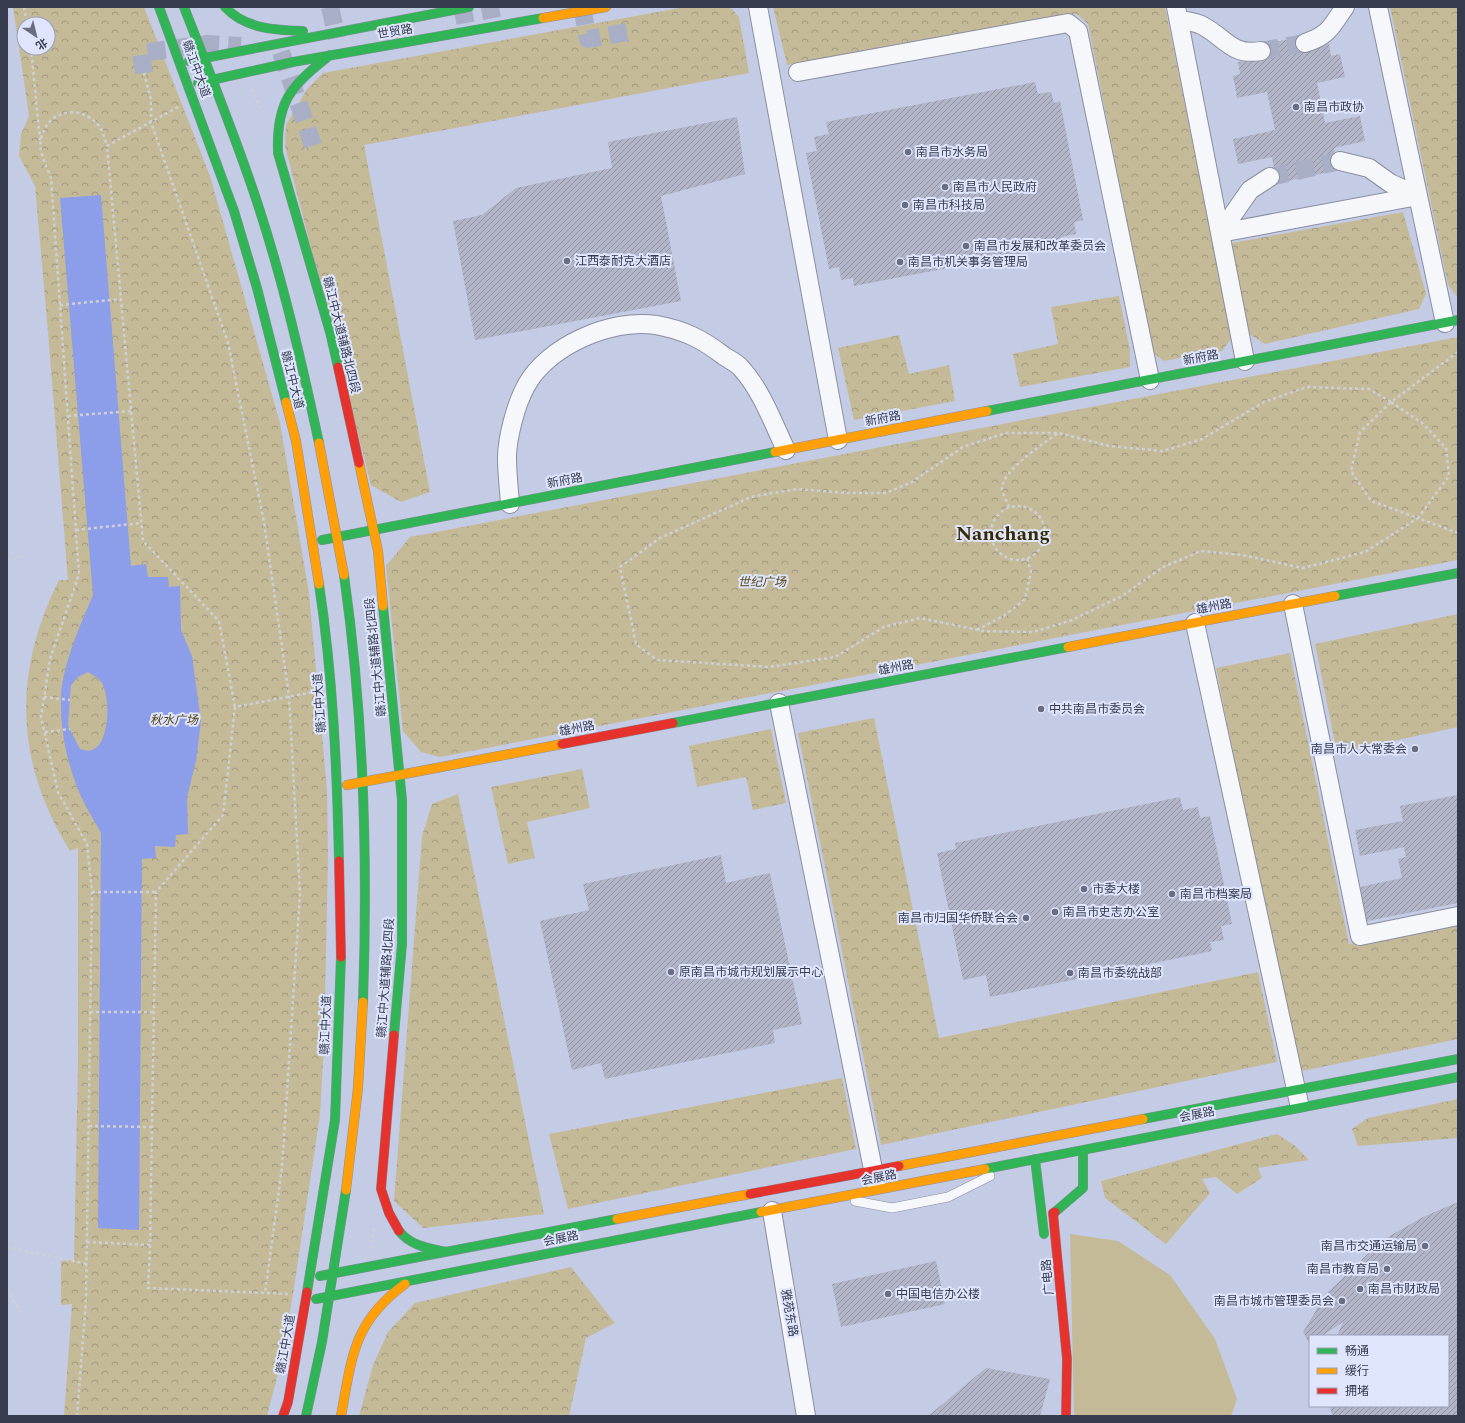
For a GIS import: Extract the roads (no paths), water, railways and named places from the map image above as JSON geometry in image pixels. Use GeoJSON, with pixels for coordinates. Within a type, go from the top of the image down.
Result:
{"type":"FeatureCollection","features":[{"type":"Feature","properties":{"kind":"main road","name":"赣江中大道"},"geometry":{"type":"LineString","coordinates":[[159,7],[181,63],[234,211],[257,288],[296,441],[328,641],[338,787],[341,944],[335,1120],[310,1278],[288,1402],[283,1416]]}},
{"type":"Feature","properties":{"kind":"main road","name":"赣江中大道"},"geometry":{"type":"LineString","coordinates":[[184,7],[238,148],[270,245],[321,450],[344,579],[359,721],[364,851],[364,993],[359,1078],[344,1208],[315,1379],[306,1416]]}},
{"type":"Feature","properties":{"kind":"main road"},"geometry":{"type":"LineString","coordinates":[[225,7],[229,13],[243,22],[278,30],[334,33]]}},
{"type":"Feature","properties":{"kind":"main road","name":"世贸路"},"geometry":{"type":"LineString","coordinates":[[181,63],[469,7]]}},
{"type":"Feature","properties":{"kind":"main road","name":"世贸路"},"geometry":{"type":"LineString","coordinates":[[189,85],[330,55],[606,7]]}},
{"type":"Feature","properties":{"kind":"main road","name":"赣江中大道辅路北四段"},"geometry":{"type":"LineString","coordinates":[[330,55],[294,86],[283,105],[276,135],[278,153],[330,332],[378,551],[402,800],[402,944],[381,1189],[388,1216],[397,1230],[415,1244],[446,1252]]}},
{"type":"Feature","properties":{"kind":"main road","name":"新府路"},"geometry":{"type":"LineString","coordinates":[[313,542],[1452,322]]}},
{"type":"Feature","properties":{"kind":"main road","name":"雄州路"},"geometry":{"type":"LineString","coordinates":[[338,787],[1458,573]]}},
{"type":"Feature","properties":{"kind":"main road","name":"会展路"},"geometry":{"type":"LineString","coordinates":[[310,1278],[1458,1059]]}},
{"type":"Feature","properties":{"kind":"main road","name":"会展路"},"geometry":{"type":"LineString","coordinates":[[305,1301],[1458,1077]]}},
{"type":"Feature","properties":{"kind":"main road","name":"广电路"},"geometry":{"type":"LineString","coordinates":[[1066,1416],[1067,1359],[1053,1212],[1083,1188],[1083,1150]]}},
{"type":"Feature","properties":{"kind":"main road","name":"广电路"},"geometry":{"type":"LineString","coordinates":[[1035,1159],[1045,1246]]}},
{"type":"Feature","properties":{"kind":"main road"},"geometry":{"type":"LineString","coordinates":[[341,1416],[357,1339],[366,1320],[377,1305],[393,1291],[411,1280]]}},
{"type":"Feature","properties":{"kind":"main road","name":"广电路"},"geometry":{"type":"LineString","coordinates":[[1050,1285],[1059,1356],[1058,1416]]}},
{"type":"Feature","properties":{"kind":"street"},"geometry":{"type":"LineString","coordinates":[[758,7],[838,440]]}},
{"type":"Feature","properties":{"kind":"street"},"geometry":{"type":"LineString","coordinates":[[1305,43],[1317,40],[1333,27],[1345,7]]}},
{"type":"Feature","properties":{"kind":"street"},"geometry":{"type":"LineString","coordinates":[[1378,7],[1418,196],[1452,322]]}},
{"type":"Feature","properties":{"kind":"street"},"geometry":{"type":"LineString","coordinates":[[1178,13],[1202,25],[1227,45],[1248,53],[1261,51]]}},
{"type":"Feature","properties":{"kind":"street"},"geometry":{"type":"LineString","coordinates":[[1178,13],[1245,362]]}},
{"type":"Feature","properties":{"kind":"street"},"geometry":{"type":"LineString","coordinates":[[798,72],[1068,23],[1078,31],[1150,380]]}},
{"type":"Feature","properties":{"kind":"street"},"geometry":{"type":"LineString","coordinates":[[1340,161],[1369,168],[1390,183],[1418,196]]}},
{"type":"Feature","properties":{"kind":"street"},"geometry":{"type":"LineString","coordinates":[[1220,233],[1250,190],[1270,177]]}},
{"type":"Feature","properties":{"kind":"street"},"geometry":{"type":"LineString","coordinates":[[1220,233],[1418,196]]}},
{"type":"Feature","properties":{"kind":"street"},"geometry":{"type":"LineString","coordinates":[[510,504],[507,457],[514,417],[526,385],[544,361],[572,342],[605,330],[629,325],[655,325],[682,331],[697,337],[741,368],[758,390],[786,450]]}},
{"type":"Feature","properties":{"kind":"street"},"geometry":{"type":"LineString","coordinates":[[1293,604],[1360,936],[1458,916]]}},
{"type":"Feature","properties":{"kind":"street"},"geometry":{"type":"LineString","coordinates":[[1195,623],[1300,1108]]}},
{"type":"Feature","properties":{"kind":"street"},"geometry":{"type":"LineString","coordinates":[[779,703],[877,1190]]}},
{"type":"Feature","properties":{"kind":"street","name":"雅苑东路"},"geometry":{"type":"LineString","coordinates":[[772,1211],[806,1416]]}},
{"type":"Feature","properties":{"kind":"lane"},"geometry":{"type":"LineString","coordinates":[[838,1198],[892,1208],[948,1197],[1014,1164]]}},
{"type":"Feature","properties":{"kind":"water"},"geometry":{"type":"Polygon","coordinates":[[[101,195],[131,566],[146,564],[148,577],[168,577],[169,587],[180,586],[181,630],[192,656],[201,721],[196,761],[187,797],[188,834],[176,835],[175,847],[155,846],[156,858],[142,859],[139,1230],[98,1228],[101,833],[82,799],[73,776],[64,742],[61,708],[62,685],[68,658],[93,595],[60,198],[101,195]],[[88,672],[78,677],[71,685],[68,726],[80,749],[89,751],[96,748],[104,733],[107,724],[107,703],[103,685],[98,678],[88,672]]]}},
{"type":"Feature","properties":{"kind":"tunnel"},"geometry":{"type":"LineString","coordinates":[[330,7],[337,38]]}},
{"type":"Feature","properties":{"kind":"tunnel"},"geometry":{"type":"LineString","coordinates":[[455,16],[504,7]]}},
{"type":"Feature","properties":{"kind":"tunnel"},"geometry":{"type":"LineString","coordinates":[[582,7],[588,39],[633,31]]}},
{"type":"Feature","properties":{"kind":"tunnel"},"geometry":{"type":"LineString","coordinates":[[1261,51],[1305,43]]}},
{"type":"Feature","properties":{"kind":"tunnel"},"geometry":{"type":"LineString","coordinates":[[144,73],[141,53],[208,44],[241,46]]}},
{"type":"Feature","properties":{"kind":"tunnel"},"geometry":{"type":"LineString","coordinates":[[281,52],[315,151]]}},
{"type":"Feature","properties":{"kind":"tunnel"},"geometry":{"type":"LineString","coordinates":[[1270,177],[1340,161]]}},
{"type":"Feature","properties":{"kind":"place","name":"南昌市政协"},"geometry":{"type":"Point","coordinates":[1296,107]}},
{"type":"Feature","properties":{"kind":"place","name":"南昌市水务局"},"geometry":{"type":"Point","coordinates":[908,152]}},
{"type":"Feature","properties":{"kind":"place","name":"南昌市人民政府"},"geometry":{"type":"Point","coordinates":[945,187]}},
{"type":"Feature","properties":{"kind":"place","name":"南昌市科技局"},"geometry":{"type":"Point","coordinates":[905,205]}},
{"type":"Feature","properties":{"kind":"place","name":"南昌市发展和改革委员会"},"geometry":{"type":"Point","coordinates":[966,246]}},
{"type":"Feature","properties":{"kind":"place","name":"江西泰耐克大酒店"},"geometry":{"type":"Point","coordinates":[567,261]}},
{"type":"Feature","properties":{"kind":"place","name":"南昌市机关事务管理局"},"geometry":{"type":"Point","coordinates":[900,262]}},
{"type":"Feature","properties":{"kind":"place","name":"中共南昌市委员会"},"geometry":{"type":"Point","coordinates":[1041,709]}},
{"type":"Feature","properties":{"kind":"place","name":"南昌市人大常委会"},"geometry":{"type":"Point","coordinates":[1415,749]}},
{"type":"Feature","properties":{"kind":"place","name":"市委大楼"},"geometry":{"type":"Point","coordinates":[1084,889]}},
{"type":"Feature","properties":{"kind":"place","name":"南昌市档案局"},"geometry":{"type":"Point","coordinates":[1172,894]}},
{"type":"Feature","properties":{"kind":"place","name":"南昌市史志办公室"},"geometry":{"type":"Point","coordinates":[1055,912]}},
{"type":"Feature","properties":{"kind":"place","name":"南昌市归国华侨联合会"},"geometry":{"type":"Point","coordinates":[1026,918]}},
{"type":"Feature","properties":{"kind":"place","name":"原南昌市城市规划展示中心"},"geometry":{"type":"Point","coordinates":[671,972]}},
{"type":"Feature","properties":{"kind":"place","name":"南昌市委统战部"},"geometry":{"type":"Point","coordinates":[1070,973]}},
{"type":"Feature","properties":{"kind":"place","name":"南昌市交通运输局"},"geometry":{"type":"Point","coordinates":[1425,1246]}},
{"type":"Feature","properties":{"kind":"place","name":"南昌市教育局"},"geometry":{"type":"Point","coordinates":[1387,1269]}},
{"type":"Feature","properties":{"kind":"place","name":"南昌市财政局"},"geometry":{"type":"Point","coordinates":[1360,1289]}},
{"type":"Feature","properties":{"kind":"place","name":"中国电信办公楼"},"geometry":{"type":"Point","coordinates":[888,1294]}},
{"type":"Feature","properties":{"kind":"place","name":"南昌市城市管理委员会"},"geometry":{"type":"Point","coordinates":[1342,1301]}},
{"type":"Feature","properties":{"kind":"district","name":"Nanchang"},"geometry":{"type":"Point","coordinates":[1003,534]}},
{"type":"Feature","properties":{"kind":"park label","name":"世纪广场"},"geometry":{"type":"Point","coordinates":[762,582]}},
{"type":"Feature","properties":{"kind":"park label","name":"秋水广场"},"geometry":{"type":"Point","coordinates":[174,720]}}]}
